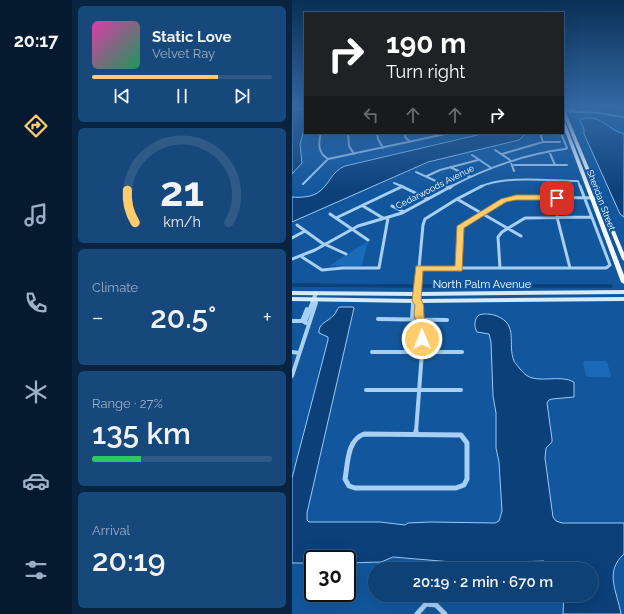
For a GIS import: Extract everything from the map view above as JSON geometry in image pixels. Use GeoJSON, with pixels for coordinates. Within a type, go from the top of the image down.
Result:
{"type":"FeatureCollection","features":[{"type":"Feature","properties":{"kind":"main road","name":"Sheridan Street"},"geometry":{"type":"LineString","coordinates":[[565,136],[592,198],[624,282]]}},
{"type":"Feature","properties":{"kind":"main road","name":"Sheridan Street"},"geometry":{"type":"LineString","coordinates":[[573,136],[624,259]]}},
{"type":"Feature","properties":{"kind":"main road","name":"North Palm Avenue"},"geometry":{"type":"LineString","coordinates":[[292,293],[417,294],[624,292]]}},
{"type":"Feature","properties":{"kind":"main road","name":"North Palm Avenue"},"geometry":{"type":"LineString","coordinates":[[292,299],[416,301],[624,298]]}},
{"type":"Feature","properties":{"kind":"street"},"geometry":{"type":"LineString","coordinates":[[320,136],[318,143],[320,153],[323,157],[328,159]]}},
{"type":"Feature","properties":{"kind":"street"},"geometry":{"type":"LineString","coordinates":[[348,136],[349,146],[354,154]]}},
{"type":"Feature","properties":{"kind":"street"},"geometry":{"type":"LineString","coordinates":[[377,136],[383,148]]}},
{"type":"Feature","properties":{"kind":"street"},"geometry":{"type":"LineString","coordinates":[[405,136],[410,142]]}},
{"type":"Feature","properties":{"kind":"street"},"geometry":{"type":"LineString","coordinates":[[303,184],[328,159],[435,136]]}},
{"type":"Feature","properties":{"kind":"street"},"geometry":{"type":"LineString","coordinates":[[541,136],[543,142]]}},
{"type":"Feature","properties":{"kind":"street","name":"Cedarwoods Avenue"},"geometry":{"type":"LineString","coordinates":[[292,259],[302,257],[352,229],[404,212],[490,167],[549,151],[566,148],[563,136]]}},
{"type":"Feature","properties":{"kind":"street"},"geometry":{"type":"LineString","coordinates":[[502,154],[543,142],[560,142]]}},
{"type":"Feature","properties":{"kind":"street"},"geometry":{"type":"LineString","coordinates":[[495,150],[511,161],[514,165],[514,170]]}},
{"type":"Feature","properties":{"kind":"street"},"geometry":{"type":"LineString","coordinates":[[549,151],[555,165]]}},
{"type":"Feature","properties":{"kind":"street"},"geometry":{"type":"LineString","coordinates":[[472,155],[490,167]]}},
{"type":"Feature","properties":{"kind":"street"},"geometry":{"type":"LineString","coordinates":[[427,176],[436,171],[478,160]]}},
{"type":"Feature","properties":{"kind":"street"},"geometry":{"type":"LineString","coordinates":[[514,165],[566,165]]}},
{"type":"Feature","properties":{"kind":"street"},"geometry":{"type":"LineString","coordinates":[[450,167],[471,177]]}},
{"type":"Feature","properties":{"kind":"street"},"geometry":{"type":"LineString","coordinates":[[416,172],[450,188]]}},
{"type":"Feature","properties":{"kind":"street"},"geometry":{"type":"LineString","coordinates":[[419,268],[606,268],[610,265],[578,181],[508,180],[487,184],[457,199],[425,219],[423,225],[419,268],[417,294],[416,301],[413,304],[412,314],[412,319],[422,330],[423,340]]}},
{"type":"Feature","properties":{"kind":"street"},"geometry":{"type":"LineString","coordinates":[[394,183],[401,188],[428,200]]}},
{"type":"Feature","properties":{"kind":"street"},"geometry":{"type":"LineString","coordinates":[[336,218],[401,188]]}},
{"type":"Feature","properties":{"kind":"street"},"geometry":{"type":"LineString","coordinates":[[459,269],[460,227],[510,198],[598,198]]}},
{"type":"Feature","properties":{"kind":"street"},"geometry":{"type":"LineString","coordinates":[[457,199],[521,236]]}},
{"type":"Feature","properties":{"kind":"street"},"geometry":{"type":"LineString","coordinates":[[363,206],[383,218]]}},
{"type":"Feature","properties":{"kind":"street"},"geometry":{"type":"LineString","coordinates":[[392,206],[404,212]]}},
{"type":"Feature","properties":{"kind":"street"},"geometry":{"type":"LineString","coordinates":[[330,214],[368,240]]}},
{"type":"Feature","properties":{"kind":"street"},"geometry":{"type":"LineString","coordinates":[[556,217],[570,268]]}},
{"type":"Feature","properties":{"kind":"street"},"geometry":{"type":"LineString","coordinates":[[500,268],[498,236],[525,218],[592,217]]}},
{"type":"Feature","properties":{"kind":"street"},"geometry":{"type":"LineString","coordinates":[[302,257],[316,266],[326,270],[343,268],[379,268],[388,218]]}},
{"type":"Feature","properties":{"kind":"street"},"geometry":{"type":"LineString","coordinates":[[297,226],[305,232],[346,254]]}},
{"type":"Feature","properties":{"kind":"street"},"geometry":{"type":"LineString","coordinates":[[292,238],[305,232]]}},
{"type":"Feature","properties":{"kind":"street"},"geometry":{"type":"LineString","coordinates":[[292,376],[300,352],[305,322],[316,293]]}},
{"type":"Feature","properties":{"kind":"street"},"geometry":{"type":"LineString","coordinates":[[292,321],[305,322],[311,320],[316,303],[314,300]]}},
{"type":"Feature","properties":{"kind":"street"},"geometry":{"type":"LineString","coordinates":[[416,301],[419,304],[420,319],[425,332],[423,340],[416,434]]}},
{"type":"Feature","properties":{"kind":"street"},"geometry":{"type":"LineString","coordinates":[[412,314],[419,314]]}},
{"type":"Feature","properties":{"kind":"street"},"geometry":{"type":"LineString","coordinates":[[378,319],[447,320]]}},
{"type":"Feature","properties":{"kind":"street"},"geometry":{"type":"LineString","coordinates":[[292,352],[300,352]]}},
{"type":"Feature","properties":{"kind":"street"},"geometry":{"type":"LineString","coordinates":[[372,352],[462,352]]}},
{"type":"Feature","properties":{"kind":"street"},"geometry":{"type":"LineString","coordinates":[[366,390],[461,390]]}},
{"type":"Feature","properties":{"kind":"street"},"geometry":{"type":"LineString","coordinates":[[364,434],[416,434],[457,434],[464,437],[467,443],[467,476],[464,485],[456,488],[355,488],[346,483],[351,445],[356,436],[364,434]]}},
{"type":"Feature","properties":{"kind":"street"},"geometry":{"type":"LineString","coordinates":[[417,614],[426,604],[436,605],[445,614]]}},
{"type":"Feature","properties":{"kind":"shaded area"},"geometry":{"type":"Polygon","coordinates":[[[292,136],[302,136],[300,144],[302,163],[292,174],[292,136]]]}},
{"type":"Feature","properties":{"kind":"shaded area"},"geometry":{"type":"Polygon","coordinates":[[[475,136],[523,136],[519,140],[428,162],[292,222],[292,197],[307,197],[314,195],[324,188],[340,168],[475,136]]]}},
{"type":"Feature","properties":{"kind":"shaded area"},"geometry":{"type":"Polygon","coordinates":[[[585,136],[624,136],[624,217],[620,214],[585,136]]]}},
{"type":"Feature","properties":{"kind":"shaded area"},"geometry":{"type":"Polygon","coordinates":[[[368,241],[362,266],[329,266],[368,241]]]}},
{"type":"Feature","properties":{"kind":"shaded area"},"geometry":{"type":"Polygon","coordinates":[[[339,307],[354,308],[307,513],[307,520],[309,522],[380,522],[405,525],[408,523],[430,522],[495,523],[499,521],[502,511],[499,462],[496,448],[496,413],[493,396],[491,342],[489,334],[477,332],[475,325],[475,321],[479,315],[495,315],[508,324],[514,361],[525,374],[536,379],[562,379],[574,382],[574,397],[552,399],[547,403],[552,442],[546,448],[545,458],[553,517],[556,521],[562,523],[624,523],[624,554],[618,561],[613,575],[621,614],[563,614],[564,602],[598,602],[598,562],[452,562],[393,557],[381,562],[356,563],[356,550],[304,550],[304,563],[292,563],[292,478],[328,340],[328,337],[319,333],[319,330],[322,325],[334,315],[339,307]]]}},
{"type":"Feature","properties":{"kind":"shaded area"},"geometry":{"type":"Polygon","coordinates":[[[585,361],[607,362],[611,376],[589,377],[586,375],[583,363],[585,361]]]}},
{"type":"Feature","properties":{"kind":"waterway"},"geometry":{"type":"LineString","coordinates":[[292,285],[412,286]]}},
{"type":"Feature","properties":{"kind":"waterway"},"geometry":{"type":"LineString","coordinates":[[423,286],[611,286]]}},
{"type":"Feature","properties":{"kind":"route"},"geometry":{"type":"LineString","coordinates":[[422,339],[425,339],[425,329],[419,315],[419,304],[416,301],[419,268],[459,269],[460,227],[504,201],[510,198],[557,198]]}}]}
